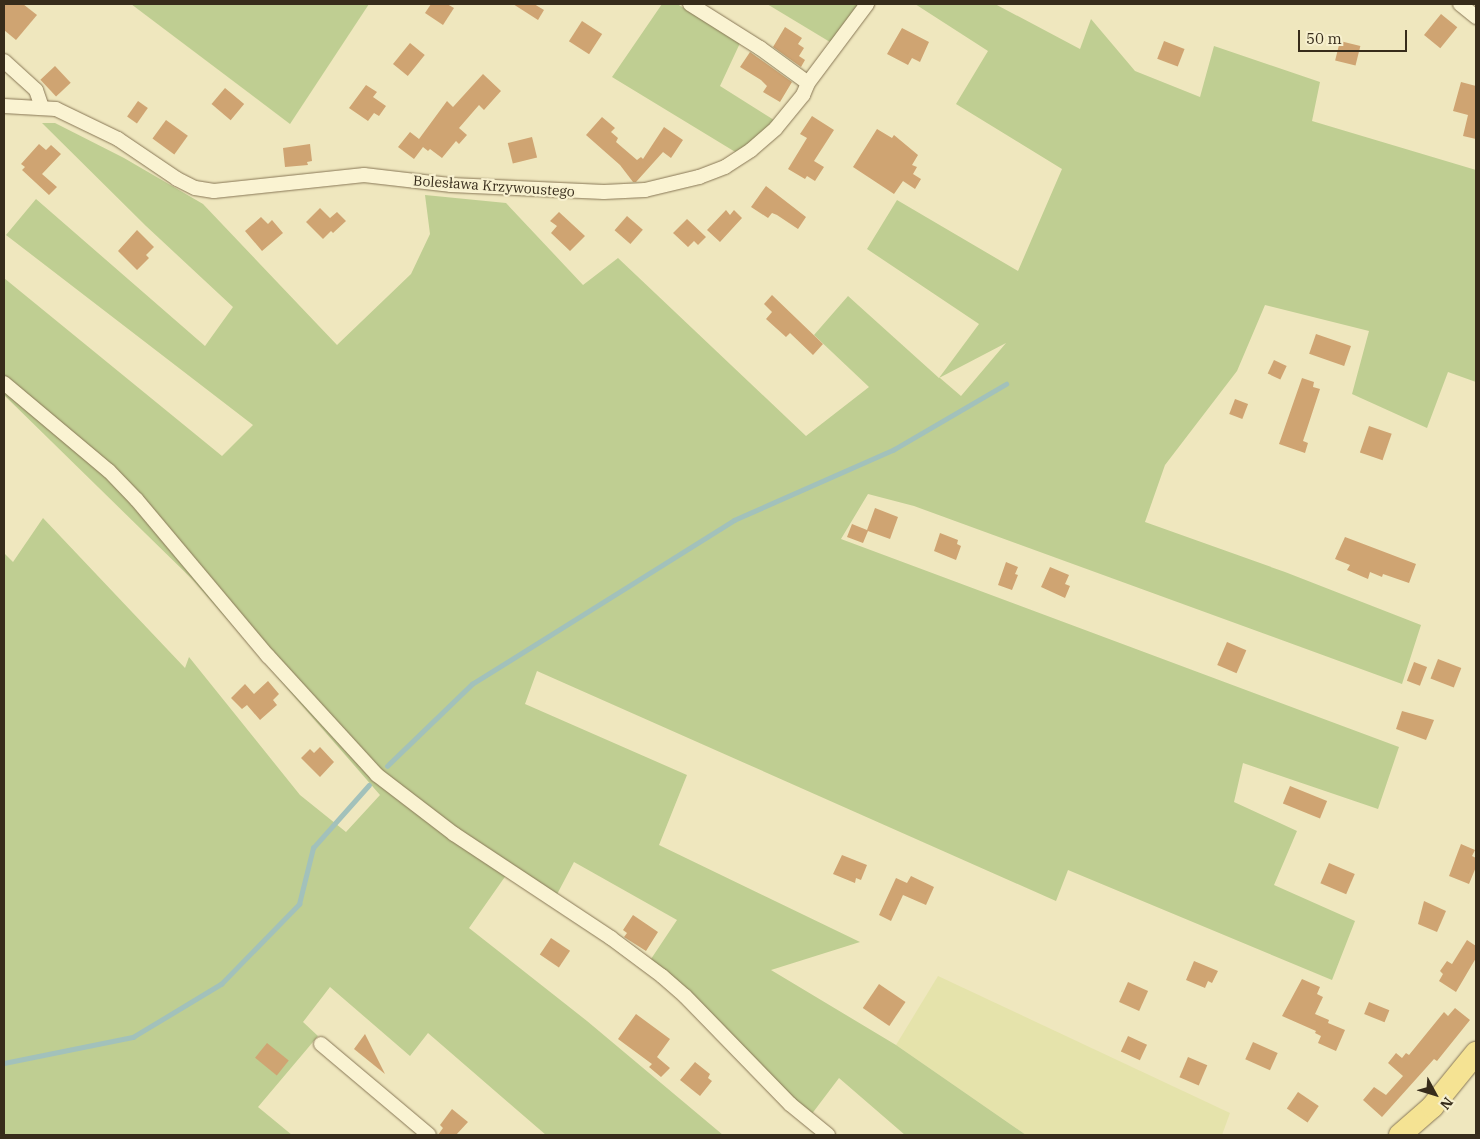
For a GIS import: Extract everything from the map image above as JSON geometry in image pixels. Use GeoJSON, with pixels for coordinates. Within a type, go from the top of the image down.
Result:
{"type":"FeatureCollection","features":[{"type":"Feature","properties":{"kind":"main road"},"geometry":{"type":"LineString","coordinates":[[1400,1135],[1432,1106],[1476,1053]]}},
{"type":"Feature","properties":{"kind":"street"},"geometry":{"type":"LineString","coordinates":[[690,4],[760,48],[808,83]]}},
{"type":"Feature","properties":{"kind":"street","name":"Bolesława Krzywoustego"},"geometry":{"type":"LineString","coordinates":[[4,106],[56,108],[118,139],[177,179],[195,188],[214,191],[364,174],[451,186],[604,192],[645,190],[699,177],[725,166],[751,150],[776,128],[803,95],[808,83],[867,4]]}},
{"type":"Feature","properties":{"kind":"street"},"geometry":{"type":"LineString","coordinates":[[1460,4],[1476,17]]}},
{"type":"Feature","properties":{"kind":"street"},"geometry":{"type":"LineString","coordinates":[[4,61],[36,90],[42,107]]}},
{"type":"Feature","properties":{"kind":"street"},"geometry":{"type":"LineString","coordinates":[[4,383],[109,472],[137,500],[268,656],[377,775],[454,834],[611,938],[662,976],[685,996],[790,1104],[828,1135]]}},
{"type":"Feature","properties":{"kind":"street"},"geometry":{"type":"LineString","coordinates":[[321,1044],[429,1135]]}},
{"type":"Feature","properties":{"kind":"shaded area"},"geometry":{"type":"Polygon","coordinates":[[[938,976],[1230,1113],[1222,1135],[1026,1135],[896,1045],[938,976]]]}},
{"type":"Feature","properties":{"kind":"green space"},"geometry":{"type":"Polygon","coordinates":[[[131,4],[369,4],[290,124],[131,4]]]}},
{"type":"Feature","properties":{"kind":"green space"},"geometry":{"type":"Polygon","coordinates":[[[662,4],[677,4],[741,41],[720,86],[774,120],[756,141],[737,153],[612,77],[662,4]]]}},
{"type":"Feature","properties":{"kind":"green space"},"geometry":{"type":"Polygon","coordinates":[[[767,4],[860,4],[830,42],[767,4]]]}},
{"type":"Feature","properties":{"kind":"green space"},"geometry":{"type":"Polygon","coordinates":[[[915,4],[995,4],[1080,49],[1091,19],[1135,71],[1200,97],[1214,46],[1320,82],[1312,121],[1476,170],[1476,382],[1448,372],[1427,428],[1352,394],[1369,331],[1265,305],[1237,371],[1165,465],[1145,522],[1285,572],[1421,625],[1402,684],[914,506],[868,494],[841,539],[1399,747],[1378,809],[1243,763],[1234,802],[1297,831],[1274,885],[1355,921],[1332,980],[1068,870],[1056,901],[537,671],[525,704],[687,775],[659,845],[860,942],[771,970],[896,1045],[1026,1135],[905,1135],[839,1078],[808,1119],[647,965],[677,920],[574,862],[554,900],[509,871],[469,928],[587,1021],[723,1135],[546,1135],[428,1033],[410,1056],[330,987],[303,1022],[318,1036],[258,1107],[292,1135],[4,1135],[4,556],[5,554],[13,562],[43,518],[185,668],[189,657],[300,795],[346,832],[380,795],[192,579],[4,395],[4,278],[222,456],[253,425],[6,235],[36,199],[205,346],[233,307],[146,226],[42,123],[55,123],[124,158],[203,204],[337,345],[411,274],[430,234],[425,195],[506,203],[583,285],[618,258],[806,436],[869,387],[814,335],[848,296],[939,378],[979,324],[867,249],[897,200],[1018,271],[1062,169],[956,104],[988,51],[915,4]],[[1006,343],[939,378],[961,396],[1006,343]]]}},
{"type":"Feature","properties":{"kind":"building"},"geometry":{"type":"Polygon","coordinates":[[[4,4],[23,4],[37,15],[16,40],[4,30],[4,4]]]}},
{"type":"Feature","properties":{"kind":"building"},"geometry":{"type":"Polygon","coordinates":[[[431,4],[447,4],[454,8],[443,25],[425,13],[431,4]]]}},
{"type":"Feature","properties":{"kind":"building"},"geometry":{"type":"Polygon","coordinates":[[[513,4],[534,4],[544,10],[538,20],[513,4]]]}},
{"type":"Feature","properties":{"kind":"building"},"geometry":{"type":"Polygon","coordinates":[[[1441,14],[1457,27],[1440,48],[1424,35],[1441,14]]]}},
{"type":"Feature","properties":{"kind":"building"},"geometry":{"type":"Polygon","coordinates":[[[582,21],[602,34],[589,54],[569,41],[582,21]]]}},
{"type":"Feature","properties":{"kind":"building"},"geometry":{"type":"Polygon","coordinates":[[[785,27],[802,38],[798,44],[804,48],[799,56],[805,60],[801,67],[773,47],[785,27]]]}},
{"type":"Feature","properties":{"kind":"building"},"geometry":{"type":"Polygon","coordinates":[[[902,28],[929,42],[920,62],[912,58],[908,65],[887,54],[902,28]]]}},
{"type":"Feature","properties":{"kind":"building"},"geometry":{"type":"Polygon","coordinates":[[[1164,41],[1185,49],[1178,67],[1157,59],[1164,41]]]}},
{"type":"Feature","properties":{"kind":"building"},"geometry":{"type":"Polygon","coordinates":[[[1340,41],[1360,46],[1356,65],[1335,60],[1340,41]]]}},
{"type":"Feature","properties":{"kind":"building"},"geometry":{"type":"Polygon","coordinates":[[[410,43],[425,55],[408,76],[393,64],[410,43]]]}},
{"type":"Feature","properties":{"kind":"building"},"geometry":{"type":"Polygon","coordinates":[[[750,52],[792,82],[780,102],[763,92],[767,86],[761,80],[740,67],[750,52]]]}},
{"type":"Feature","properties":{"kind":"building"},"geometry":{"type":"Polygon","coordinates":[[[55,66],[71,83],[56,96],[40,80],[55,66]]]}},
{"type":"Feature","properties":{"kind":"building"},"geometry":{"type":"Polygon","coordinates":[[[483,74],[501,91],[484,110],[479,105],[459,128],[467,135],[459,144],[456,141],[442,158],[430,149],[428,151],[423,147],[414,159],[398,147],[410,132],[419,139],[447,101],[453,107],[483,74]]]}},
{"type":"Feature","properties":{"kind":"building"},"geometry":{"type":"Polygon","coordinates":[[[1461,82],[1476,86],[1476,139],[1463,136],[1468,115],[1453,111],[1461,82]]]}},
{"type":"Feature","properties":{"kind":"building"},"geometry":{"type":"Polygon","coordinates":[[[366,85],[377,92],[373,97],[386,106],[379,116],[374,113],[368,121],[349,108],[366,85]]]}},
{"type":"Feature","properties":{"kind":"building"},"geometry":{"type":"Polygon","coordinates":[[[225,88],[244,104],[231,120],[212,104],[225,88]]]}},
{"type":"Feature","properties":{"kind":"building"},"geometry":{"type":"Polygon","coordinates":[[[138,101],[148,108],[137,123],[127,117],[138,101]]]}},
{"type":"Feature","properties":{"kind":"building"},"geometry":{"type":"Polygon","coordinates":[[[812,116],[834,130],[814,161],[824,167],[815,181],[807,176],[805,179],[788,169],[807,138],[800,134],[812,116]]]}},
{"type":"Feature","properties":{"kind":"building"},"geometry":{"type":"Polygon","coordinates":[[[602,117],[615,128],[611,132],[618,138],[616,142],[637,160],[641,157],[643,159],[664,127],[683,140],[671,158],[663,152],[636,182],[633,182],[620,165],[586,135],[602,117]]]}},
{"type":"Feature","properties":{"kind":"building"},"geometry":{"type":"Polygon","coordinates":[[[166,120],[188,136],[174,154],[152,139],[166,120]]]}},
{"type":"Feature","properties":{"kind":"building"},"geometry":{"type":"Polygon","coordinates":[[[877,129],[892,138],[894,135],[918,155],[912,165],[917,167],[913,174],[921,179],[915,189],[903,181],[894,194],[853,167],[877,129]]]}},
{"type":"Feature","properties":{"kind":"building"},"geometry":{"type":"Polygon","coordinates":[[[532,137],[537,157],[513,163],[508,143],[532,137]]]}},
{"type":"Feature","properties":{"kind":"building"},"geometry":{"type":"Polygon","coordinates":[[[39,144],[46,150],[51,145],[61,154],[42,174],[57,187],[49,195],[22,170],[25,167],[21,164],[39,144]]]}},
{"type":"Feature","properties":{"kind":"building"},"geometry":{"type":"Polygon","coordinates":[[[310,144],[312,161],[307,162],[308,165],[285,167],[283,148],[310,144]]]}},
{"type":"Feature","properties":{"kind":"building"},"geometry":{"type":"Polygon","coordinates":[[[766,186],[806,217],[798,229],[777,215],[772,213],[768,218],[751,207],[766,186]]]}},
{"type":"Feature","properties":{"kind":"building"},"geometry":{"type":"Polygon","coordinates":[[[320,208],[330,218],[337,212],[346,221],[323,239],[306,222],[320,208]]]}},
{"type":"Feature","properties":{"kind":"building"},"geometry":{"type":"Polygon","coordinates":[[[726,210],[730,215],[734,210],[742,218],[720,242],[707,230],[726,210]]]}},
{"type":"Feature","properties":{"kind":"building"},"geometry":{"type":"Polygon","coordinates":[[[559,212],[585,236],[570,251],[551,233],[557,226],[550,221],[559,212]]]}},
{"type":"Feature","properties":{"kind":"building"},"geometry":{"type":"Polygon","coordinates":[[[627,216],[643,230],[630,244],[615,230],[627,216]]]}},
{"type":"Feature","properties":{"kind":"building"},"geometry":{"type":"Polygon","coordinates":[[[261,217],[268,224],[272,220],[283,233],[262,251],[245,231],[261,217]]]}},
{"type":"Feature","properties":{"kind":"building"},"geometry":{"type":"Polygon","coordinates":[[[687,219],[706,237],[698,245],[694,241],[688,247],[673,233],[687,219]]]}},
{"type":"Feature","properties":{"kind":"building"},"geometry":{"type":"Polygon","coordinates":[[[137,230],[154,247],[146,255],[149,258],[137,270],[118,251],[137,230]]]}},
{"type":"Feature","properties":{"kind":"building"},"geometry":{"type":"Polygon","coordinates":[[[772,295],[823,344],[813,355],[790,333],[786,337],[766,319],[772,312],[764,304],[772,295]]]}},
{"type":"Feature","properties":{"kind":"building"},"geometry":{"type":"Polygon","coordinates":[[[1316,334],[1351,346],[1344,366],[1309,354],[1316,334]]]}},
{"type":"Feature","properties":{"kind":"building"},"geometry":{"type":"Polygon","coordinates":[[[1274,360],[1287,366],[1280,380],[1268,374],[1274,360]]]}},
{"type":"Feature","properties":{"kind":"building"},"geometry":{"type":"Polygon","coordinates":[[[1302,378],[1314,382],[1313,387],[1320,389],[1303,441],[1308,443],[1305,453],[1279,444],[1302,378]]]}},
{"type":"Feature","properties":{"kind":"building"},"geometry":{"type":"Polygon","coordinates":[[[1235,399],[1248,404],[1242,419],[1229,414],[1235,399]]]}},
{"type":"Feature","properties":{"kind":"building"},"geometry":{"type":"Polygon","coordinates":[[[1369,426],[1392,434],[1383,460],[1360,452],[1369,426]]]}},
{"type":"Feature","properties":{"kind":"building"},"geometry":{"type":"Polygon","coordinates":[[[875,508],[898,517],[890,539],[868,531],[863,543],[847,537],[852,524],[867,530],[875,508]]]}},
{"type":"Feature","properties":{"kind":"building"},"geometry":{"type":"Polygon","coordinates":[[[940,533],[958,540],[957,544],[961,546],[956,560],[934,551],[940,533]]]}},
{"type":"Feature","properties":{"kind":"building"},"geometry":{"type":"Polygon","coordinates":[[[1345,537],[1416,564],[1409,583],[1383,574],[1382,577],[1370,572],[1368,579],[1347,570],[1350,565],[1335,559],[1345,537]]]}},
{"type":"Feature","properties":{"kind":"building"},"geometry":{"type":"Polygon","coordinates":[[[1006,562],[1018,567],[1015,574],[1018,575],[1012,590],[998,585],[1006,562]]]}},
{"type":"Feature","properties":{"kind":"building"},"geometry":{"type":"Polygon","coordinates":[[[1050,567],[1069,575],[1065,584],[1070,586],[1065,598],[1041,587],[1050,567]]]}},
{"type":"Feature","properties":{"kind":"building"},"geometry":{"type":"Polygon","coordinates":[[[1227,642],[1246,650],[1237,673],[1217,665],[1227,642]]]}},
{"type":"Feature","properties":{"kind":"building"},"geometry":{"type":"Polygon","coordinates":[[[1438,659],[1461,668],[1454,688],[1430,679],[1438,659]]]}},
{"type":"Feature","properties":{"kind":"building"},"geometry":{"type":"Polygon","coordinates":[[[1414,662],[1427,667],[1420,686],[1407,681],[1414,662]]]}},
{"type":"Feature","properties":{"kind":"building"},"geometry":{"type":"Polygon","coordinates":[[[268,681],[279,694],[273,700],[277,705],[260,720],[247,705],[242,709],[231,698],[245,684],[254,694],[268,681]]]}},
{"type":"Feature","properties":{"kind":"building"},"geometry":{"type":"Polygon","coordinates":[[[1402,711],[1434,720],[1426,740],[1396,729],[1402,711]]]}},
{"type":"Feature","properties":{"kind":"building"},"geometry":{"type":"Polygon","coordinates":[[[320,747],[334,762],[320,777],[301,758],[310,749],[314,753],[320,747]]]}},
{"type":"Feature","properties":{"kind":"building"},"geometry":{"type":"Polygon","coordinates":[[[1290,786],[1327,801],[1320,819],[1283,804],[1290,786]]]}},
{"type":"Feature","properties":{"kind":"building"},"geometry":{"type":"Polygon","coordinates":[[[1461,844],[1475,850],[1472,856],[1476,858],[1476,867],[1469,884],[1449,876],[1461,844]]]}},
{"type":"Feature","properties":{"kind":"building"},"geometry":{"type":"Polygon","coordinates":[[[842,855],[867,865],[861,880],[856,878],[855,883],[833,874],[842,855]]]}},
{"type":"Feature","properties":{"kind":"building"},"geometry":{"type":"Polygon","coordinates":[[[1329,863],[1355,874],[1346,894],[1320,883],[1329,863]]]}},
{"type":"Feature","properties":{"kind":"building"},"geometry":{"type":"Polygon","coordinates":[[[911,876],[934,887],[926,905],[903,895],[891,921],[879,915],[896,878],[907,883],[911,876]]]}},
{"type":"Feature","properties":{"kind":"building"},"geometry":{"type":"Polygon","coordinates":[[[1424,901],[1446,911],[1437,932],[1418,924],[1424,901]]]}},
{"type":"Feature","properties":{"kind":"building"},"geometry":{"type":"Polygon","coordinates":[[[633,915],[658,932],[646,951],[624,937],[627,933],[623,930],[633,915]]]}},
{"type":"Feature","properties":{"kind":"building"},"geometry":{"type":"Polygon","coordinates":[[[551,938],[570,951],[559,967],[540,955],[551,938]]]}},
{"type":"Feature","properties":{"kind":"building"},"geometry":{"type":"Polygon","coordinates":[[[1467,940],[1476,946],[1476,958],[1456,992],[1439,981],[1443,974],[1440,971],[1447,961],[1452,964],[1467,940]]]}},
{"type":"Feature","properties":{"kind":"building"},"geometry":{"type":"Polygon","coordinates":[[[1194,961],[1218,971],[1212,983],[1208,981],[1205,988],[1186,980],[1194,961]]]}},
{"type":"Feature","properties":{"kind":"building"},"geometry":{"type":"Polygon","coordinates":[[[1302,979],[1320,987],[1317,994],[1323,997],[1315,1014],[1329,1020],[1328,1023],[1345,1030],[1336,1051],[1318,1043],[1321,1036],[1315,1033],[1316,1031],[1282,1016],[1302,979]]]}},
{"type":"Feature","properties":{"kind":"building"},"geometry":{"type":"Polygon","coordinates":[[[1128,982],[1148,991],[1139,1011],[1119,1002],[1128,982]]]}},
{"type":"Feature","properties":{"kind":"building"},"geometry":{"type":"Polygon","coordinates":[[[879,984],[906,1002],[889,1026],[863,1008],[879,984]]]}},
{"type":"Feature","properties":{"kind":"building"},"geometry":{"type":"Polygon","coordinates":[[[1369,1002],[1389,1010],[1385,1022],[1364,1014],[1369,1002]]]}},
{"type":"Feature","properties":{"kind":"building"},"geometry":{"type":"Polygon","coordinates":[[[1455,1008],[1470,1020],[1437,1061],[1434,1059],[1382,1117],[1363,1100],[1374,1087],[1386,1095],[1403,1076],[1388,1063],[1396,1053],[1402,1058],[1406,1053],[1409,1055],[1444,1012],[1448,1016],[1455,1008]]]}},
{"type":"Feature","properties":{"kind":"building"},"geometry":{"type":"Polygon","coordinates":[[[636,1014],[670,1039],[657,1057],[670,1068],[661,1077],[649,1067],[652,1064],[618,1039],[636,1014]]]}},
{"type":"Feature","properties":{"kind":"building"},"geometry":{"type":"Polygon","coordinates":[[[365,1034],[385,1074],[354,1049],[365,1034]]]}},
{"type":"Feature","properties":{"kind":"building"},"geometry":{"type":"Polygon","coordinates":[[[1128,1036],[1147,1045],[1140,1060],[1121,1051],[1128,1036]]]}},
{"type":"Feature","properties":{"kind":"building"},"geometry":{"type":"Polygon","coordinates":[[[1253,1042],[1278,1053],[1270,1070],[1245,1059],[1253,1042]]]}},
{"type":"Feature","properties":{"kind":"building"},"geometry":{"type":"Polygon","coordinates":[[[267,1043],[289,1061],[277,1075],[255,1058],[267,1043]]]}},
{"type":"Feature","properties":{"kind":"building"},"geometry":{"type":"Polygon","coordinates":[[[1188,1057],[1207,1065],[1199,1085],[1179,1077],[1188,1057]]]}},
{"type":"Feature","properties":{"kind":"building"},"geometry":{"type":"Polygon","coordinates":[[[695,1062],[710,1074],[708,1078],[712,1081],[700,1096],[680,1080],[695,1062]]]}},
{"type":"Feature","properties":{"kind":"building"},"geometry":{"type":"Polygon","coordinates":[[[1298,1092],[1319,1106],[1308,1123],[1287,1109],[1298,1092]]]}},
{"type":"Feature","properties":{"kind":"building"},"geometry":{"type":"Polygon","coordinates":[[[452,1109],[468,1122],[456,1135],[438,1135],[443,1128],[440,1125],[452,1109]]]}},
{"type":"Feature","properties":{"kind":"waterway"},"geometry":{"type":"LineString","coordinates":[[387,766],[472,684],[734,520],[893,450],[1006,384]]}},
{"type":"Feature","properties":{"kind":"waterway"},"geometry":{"type":"LineString","coordinates":[[4,1063],[133,1037],[221,984],[299,904],[313,848],[369,785]]}}]}
